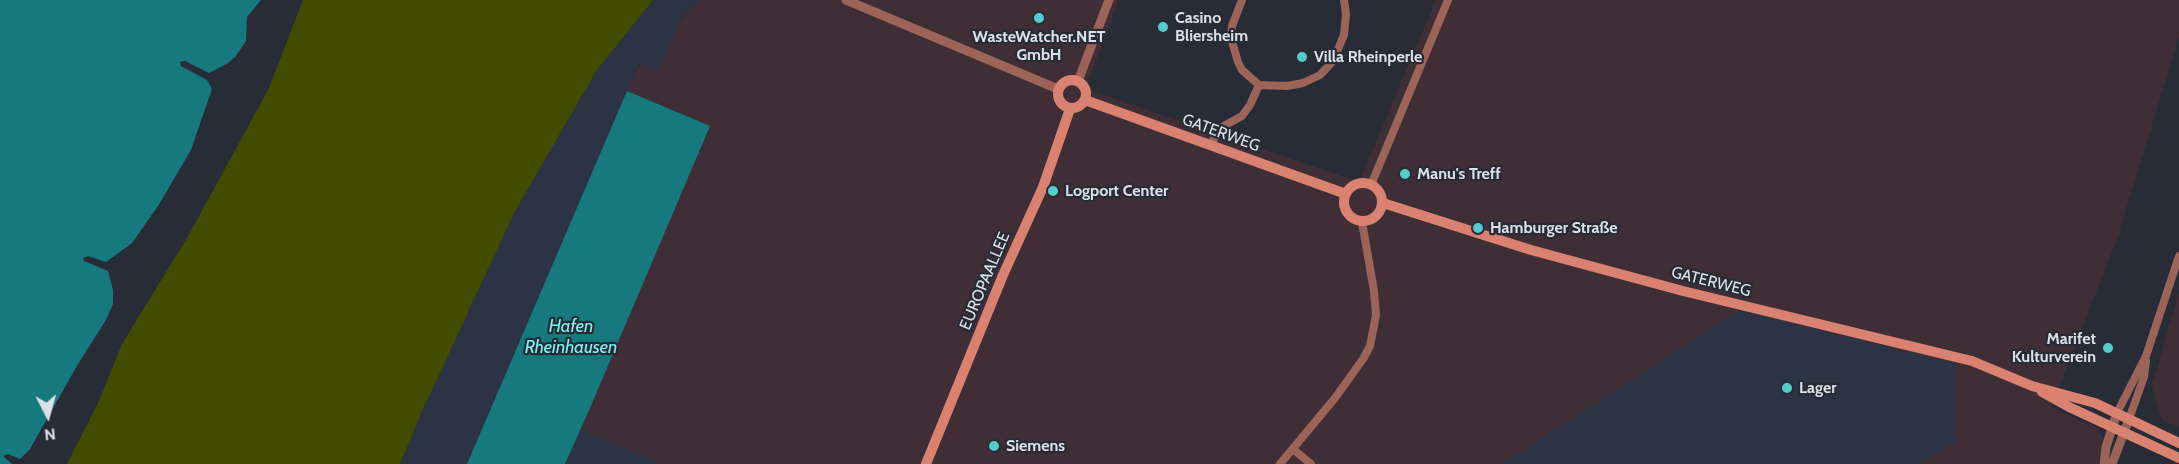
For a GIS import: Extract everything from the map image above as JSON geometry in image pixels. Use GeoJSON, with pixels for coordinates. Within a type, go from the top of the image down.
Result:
{"type":"FeatureCollection","features":[{"type":"Feature","properties":{"kind":"main road"},"geometry":{"type":"LineString","coordinates":[[1078,81],[1086,90],[1085,100],[1079,107],[1070,109],[1060,103],[1059,89],[1065,82],[1078,81]]}},
{"type":"Feature","properties":{"kind":"main road","name":"GATERWEG"},"geometry":{"type":"LineString","coordinates":[[1085,100],[1346,194]]}},
{"type":"Feature","properties":{"kind":"main road","name":"EUROPAALLEE"},"geometry":{"type":"LineString","coordinates":[[926,464],[1042,187],[1070,109]]}},
{"type":"Feature","properties":{"kind":"main road"},"geometry":{"type":"LineString","coordinates":[[1357,184],[1371,185],[1382,197],[1383,203],[1377,217],[1370,221],[1354,220],[1344,207],[1346,194],[1357,184]]}},
{"type":"Feature","properties":{"kind":"main road","name":"GATERWEG"},"geometry":{"type":"LineString","coordinates":[[1383,203],[1553,256],[1683,291],[1972,362],[2032,386],[2069,407],[2179,458]]}},
{"type":"Feature","properties":{"kind":"main road","name":"GATERWEG"},"geometry":{"type":"LineString","coordinates":[[2032,386],[2077,397],[2129,418],[2179,443]]}},
{"type":"Feature","properties":{"kind":"street"},"geometry":{"type":"LineString","coordinates":[[846,0],[1059,89]]}},
{"type":"Feature","properties":{"kind":"street"},"geometry":{"type":"LineString","coordinates":[[1078,81],[1110,0]]}},
{"type":"Feature","properties":{"kind":"street"},"geometry":{"type":"LineString","coordinates":[[1242,0],[1236,10],[1231,38],[1238,62],[1242,69],[1259,84],[1287,86],[1303,83],[1320,75],[1333,61],[1341,46],[1345,24],[1344,0]]}},
{"type":"Feature","properties":{"kind":"street"},"geometry":{"type":"LineString","coordinates":[[1371,185],[1448,0]]}},
{"type":"Feature","properties":{"kind":"street"},"geometry":{"type":"LineString","coordinates":[[1210,146],[1220,128],[1242,116],[1246,111],[1259,84]]}},
{"type":"Feature","properties":{"kind":"street"},"geometry":{"type":"LineString","coordinates":[[1280,464],[1346,383],[1363,359],[1371,340],[1376,315],[1362,222]]}},
{"type":"Feature","properties":{"kind":"street"},"geometry":{"type":"LineString","coordinates":[[2104,464],[2117,413],[2146,356],[2177,268],[2179,256]]}},
{"type":"Feature","properties":{"kind":"street"},"geometry":{"type":"LineString","coordinates":[[2112,464],[2144,378],[2146,356]]}},
{"type":"Feature","properties":{"kind":"street"},"geometry":{"type":"LineString","coordinates":[[1293,449],[1311,464]]}},
{"type":"Feature","properties":{"kind":"shaded area"},"geometry":{"type":"Polygon","coordinates":[[[303,0],[653,0],[597,70],[515,211],[400,464],[67,464],[99,401],[122,344],[187,238],[268,90],[303,0]]]}},
{"type":"Feature","properties":{"kind":"shaded area"},"geometry":{"type":"Polygon","coordinates":[[[653,0],[699,0],[682,17],[659,72],[639,64],[467,464],[400,464],[515,211],[597,70],[653,0]]]}},
{"type":"Feature","properties":{"kind":"shaded area"},"geometry":{"type":"Polygon","coordinates":[[[699,0],[1119,0],[1089,80],[1093,91],[1359,182],[1436,0],[2179,0],[2179,37],[2116,242],[2051,407],[2099,429],[2103,442],[2098,464],[564,464],[708,126],[627,91],[640,64],[699,0]]]}},
{"type":"Feature","properties":{"kind":"shaded area"},"geometry":{"type":"Polygon","coordinates":[[[2179,292],[2179,427],[2164,421],[2160,416],[2152,386],[2179,292]]]}},
{"type":"Feature","properties":{"kind":"shaded area","name":"Lager"},"geometry":{"type":"Polygon","coordinates":[[[1739,310],[1956,364],[1956,442],[1919,464],[1502,464],[1739,310]]]}},
{"type":"Feature","properties":{"kind":"shaded area"},"geometry":{"type":"Polygon","coordinates":[[[581,429],[661,464],[566,464],[581,429]]]}},
{"type":"Feature","properties":{"kind":"water"},"geometry":{"type":"Polygon","coordinates":[[[0,0],[261,0],[247,17],[246,41],[228,63],[209,73],[185,61],[180,62],[181,66],[207,80],[212,89],[191,150],[158,206],[132,243],[106,262],[88,256],[83,258],[84,261],[108,271],[113,290],[113,304],[106,320],[30,449],[20,459],[8,454],[3,456],[12,464],[0,464],[0,0]]]}},
{"type":"Feature","properties":{"kind":"water","name":"Hafen Rheinhausen"},"geometry":{"type":"Polygon","coordinates":[[[627,91],[710,126],[590,408],[565,464],[467,464],[627,91]]]}},
{"type":"Feature","properties":{"kind":"place","name":"WasteWatcher.NET GmbH"},"geometry":{"type":"Point","coordinates":[1039,18]}},
{"type":"Feature","properties":{"kind":"place","name":"Casino Bliersheim"},"geometry":{"type":"Point","coordinates":[1163,27]}},
{"type":"Feature","properties":{"kind":"place","name":"Villa Rheinperle"},"geometry":{"type":"Point","coordinates":[1302,57]}},
{"type":"Feature","properties":{"kind":"place","name":"Manu's Treff"},"geometry":{"type":"Point","coordinates":[1405,174]}},
{"type":"Feature","properties":{"kind":"place","name":"Logport Center"},"geometry":{"type":"Point","coordinates":[1053,191]}},
{"type":"Feature","properties":{"kind":"place","name":"Hamburger Straße"},"geometry":{"type":"Point","coordinates":[1478,228]}},
{"type":"Feature","properties":{"kind":"place","name":"Marifet Kulturverein"},"geometry":{"type":"Point","coordinates":[2108,348]}},
{"type":"Feature","properties":{"kind":"place","name":"Lager"},"geometry":{"type":"Point","coordinates":[1787,388]}},
{"type":"Feature","properties":{"kind":"place","name":"Siemens"},"geometry":{"type":"Point","coordinates":[994,446]}}]}
